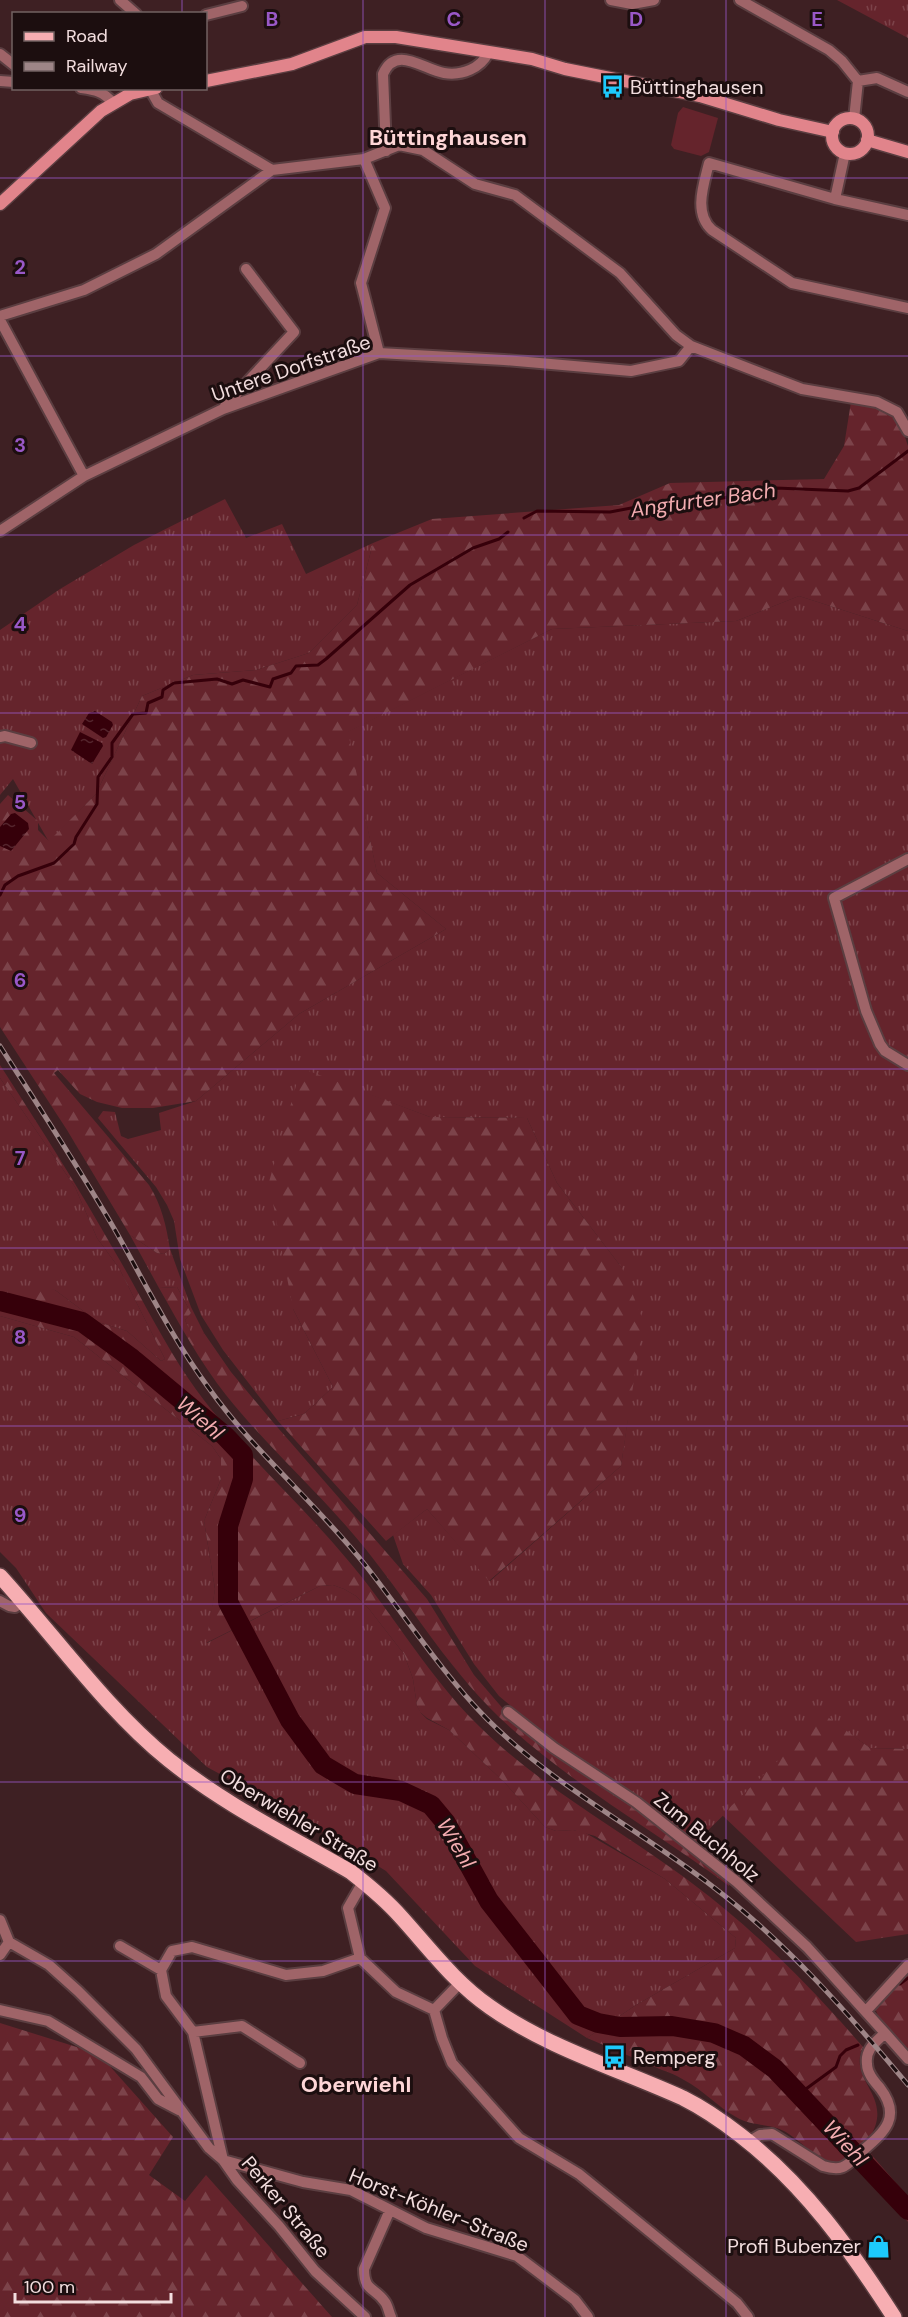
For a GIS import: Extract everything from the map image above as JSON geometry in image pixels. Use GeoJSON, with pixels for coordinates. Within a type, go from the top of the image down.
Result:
{"type":"FeatureCollection","features":[{"type":"Feature","properties":{"kind":"main road"},"geometry":{"type":"LineString","coordinates":[[207,81],[292,64],[365,37],[396,37],[532,59],[565,69],[700,96],[779,120],[833,132]]}},
{"type":"Feature","properties":{"kind":"main road"},"geometry":{"type":"LineString","coordinates":[[0,204],[101,111],[130,94],[148,90]]}},
{"type":"Feature","properties":{"kind":"main road"},"geometry":{"type":"LineString","coordinates":[[854,119],[865,127],[867,140],[859,151],[852,154],[845,153],[834,143],[833,132],[839,122],[854,119]]}},
{"type":"Feature","properties":{"kind":"main road"},"geometry":{"type":"LineString","coordinates":[[867,140],[908,152]]}},
{"type":"Feature","properties":{"kind":"main road","name":"Oberwiehler Straße"},"geometry":{"type":"LineString","coordinates":[[0,1576],[111,1703],[168,1759],[206,1788],[363,1882],[400,1916],[460,1983],[491,2008],[529,2031],[682,2098],[718,2118],[783,2171],[813,2203],[852,2253],[894,2317]]}},
{"type":"Feature","properties":{"kind":"street"},"geometry":{"type":"LineString","coordinates":[[120,0],[134,12]]}},
{"type":"Feature","properties":{"kind":"street"},"geometry":{"type":"LineString","coordinates":[[611,0],[632,4],[654,0]]}},
{"type":"Feature","properties":{"kind":"street"},"geometry":{"type":"LineString","coordinates":[[740,0],[829,50],[842,61],[858,81],[854,119]]}},
{"type":"Feature","properties":{"kind":"street"},"geometry":{"type":"LineString","coordinates":[[207,15],[242,6]]}},
{"type":"Feature","properties":{"kind":"street"},"geometry":{"type":"LineString","coordinates":[[386,151],[383,74],[386,66],[396,60],[406,59],[445,74],[466,71],[484,61],[488,53]]}},
{"type":"Feature","properties":{"kind":"street"},"geometry":{"type":"LineString","coordinates":[[0,54],[12,63]]}},
{"type":"Feature","properties":{"kind":"street"},"geometry":{"type":"LineString","coordinates":[[858,81],[877,78],[908,92]]}},
{"type":"Feature","properties":{"kind":"street"},"geometry":{"type":"LineString","coordinates":[[97,90],[106,94],[113,103]]}},
{"type":"Feature","properties":{"kind":"street"},"geometry":{"type":"LineString","coordinates":[[153,90],[158,103],[272,170]]}},
{"type":"Feature","properties":{"kind":"street"},"geometry":{"type":"LineString","coordinates":[[0,315],[84,290],[156,254],[272,170],[364,159],[399,145],[423,150],[476,184],[515,195],[620,273],[676,335],[691,346],[802,389],[877,402],[897,412],[908,431]]}},
{"type":"Feature","properties":{"kind":"street"},"geometry":{"type":"LineString","coordinates":[[836,199],[845,153]]}},
{"type":"Feature","properties":{"kind":"street"},"geometry":{"type":"LineString","coordinates":[[364,159],[385,208],[360,283],[380,354]]}},
{"type":"Feature","properties":{"kind":"street"},"geometry":{"type":"LineString","coordinates":[[908,215],[836,199],[709,163],[701,208],[704,222],[712,230],[774,274],[792,283],[908,308]]}},
{"type":"Feature","properties":{"kind":"street"},"geometry":{"type":"LineString","coordinates":[[223,409],[294,332],[246,269]]}},
{"type":"Feature","properties":{"kind":"street"},"geometry":{"type":"LineString","coordinates":[[0,320],[84,476]]}},
{"type":"Feature","properties":{"kind":"street","name":"Untere Dorfstraße"},"geometry":{"type":"LineString","coordinates":[[0,531],[84,476],[223,409],[380,354],[504,360],[631,372],[680,361],[691,346]]}},
{"type":"Feature","properties":{"kind":"street"},"geometry":{"type":"LineString","coordinates":[[0,737],[5,736],[31,743]]}},
{"type":"Feature","properties":{"kind":"street"},"geometry":{"type":"LineString","coordinates":[[908,859],[834,898],[866,1011],[880,1044],[885,1051],[908,1065]]}},
{"type":"Feature","properties":{"kind":"street"},"geometry":{"type":"LineString","coordinates":[[0,1601],[15,1607],[22,1602]]}},
{"type":"Feature","properties":{"kind":"street","name":"Zum Buchholz"},"geometry":{"type":"LineString","coordinates":[[507,1712],[554,1748],[636,1802],[737,1882],[807,1947],[908,2059]]}},
{"type":"Feature","properties":{"kind":"street"},"geometry":{"type":"LineString","coordinates":[[363,1882],[348,1908],[360,1958],[396,1992],[434,2010],[452,2062],[519,2138],[579,2174],[615,2201],[737,2304],[748,2317]]}},
{"type":"Feature","properties":{"kind":"street"},"geometry":{"type":"LineString","coordinates":[[0,1920],[9,1942],[49,1965],[136,2049],[209,2148],[223,2160]]}},
{"type":"Feature","properties":{"kind":"street"},"geometry":{"type":"LineString","coordinates":[[0,1955],[9,1942]]}},
{"type":"Feature","properties":{"kind":"street"},"geometry":{"type":"LineString","coordinates":[[120,1946],[161,1970],[172,1951],[192,1947],[286,1975],[323,1971],[360,1958]]}},
{"type":"Feature","properties":{"kind":"street"},"geometry":{"type":"LineString","coordinates":[[866,2011],[908,1965]]}},
{"type":"Feature","properties":{"kind":"street","name":"Perker Straße"},"geometry":{"type":"LineString","coordinates":[[161,1970],[166,1996],[193,2032],[223,2160],[237,2180],[279,2226],[315,2271],[365,2317]]}},
{"type":"Feature","properties":{"kind":"street"},"geometry":{"type":"LineString","coordinates":[[434,2010],[460,1983]]}},
{"type":"Feature","properties":{"kind":"street"},"geometry":{"type":"LineString","coordinates":[[0,2010],[48,2021],[58,2026],[141,2077],[158,2099],[182,2111]]}},
{"type":"Feature","properties":{"kind":"street"},"geometry":{"type":"LineString","coordinates":[[193,2032],[242,2026],[300,2062]]}},
{"type":"Feature","properties":{"kind":"street"},"geometry":{"type":"LineString","coordinates":[[748,2142],[760,2135],[772,2134],[824,2166],[833,2169],[842,2168],[850,2162],[882,2133],[890,2118],[890,2104],[872,2079],[867,2064],[869,2050],[885,2033]]}},
{"type":"Feature","properties":{"kind":"street","name":"Horst-Köhler-Straße"},"geometry":{"type":"LineString","coordinates":[[223,2160],[303,2182],[351,2190],[426,2228],[516,2256],[575,2300],[588,2317]]}},
{"type":"Feature","properties":{"kind":"street"},"geometry":{"type":"LineString","coordinates":[[390,2210],[364,2269],[364,2280],[368,2287],[385,2302],[391,2317]]}},
{"type":"Feature","properties":{"kind":"green space"},"geometry":{"type":"Polygon","coordinates":[[[837,0],[908,0],[908,38],[837,0]]]}},
{"type":"Feature","properties":{"kind":"green space"},"geometry":{"type":"Polygon","coordinates":[[[683,107],[718,118],[709,152],[701,156],[674,149],[671,145],[678,113],[683,107]]]}},
{"type":"Feature","properties":{"kind":"green space"},"geometry":{"type":"Polygon","coordinates":[[[851,402],[882,408],[889,412],[900,424],[908,446],[908,631],[799,596],[736,621],[552,629],[348,732],[377,873],[446,929],[299,1014],[196,1101],[153,1108],[122,1108],[97,1102],[80,1094],[58,1070],[54,1073],[149,1185],[163,1216],[170,1249],[164,1254],[157,1253],[130,1235],[67,1130],[0,1027],[0,804],[8,795],[38,821],[38,830],[49,841],[96,794],[142,696],[193,675],[256,670],[309,653],[357,605],[373,543],[432,519],[619,505],[670,483],[824,479],[844,446],[851,402]]]}},
{"type":"Feature","properties":{"kind":"green space"},"geometry":{"type":"Polygon","coordinates":[[[225,499],[246,538],[282,524],[306,574],[373,543],[357,605],[309,653],[256,670],[193,675],[142,696],[96,794],[49,842],[13,779],[0,795],[0,630],[60,589],[134,545],[225,499]]]}},
{"type":"Feature","properties":{"kind":"green space"},"geometry":{"type":"Polygon","coordinates":[[[799,596],[908,631],[908,1749],[870,1748],[825,1716],[696,1842],[574,1759],[499,1696],[474,1664],[431,1595],[403,1564],[393,1535],[427,1509],[490,1581],[621,1466],[628,1417],[622,1268],[557,1183],[527,1118],[430,1117],[368,1094],[293,1309],[333,1387],[304,1414],[278,1421],[223,1350],[201,1315],[180,1259],[174,1221],[167,1205],[156,1187],[98,1118],[103,1111],[115,1112],[121,1136],[128,1139],[161,1130],[159,1113],[196,1101],[299,1014],[446,929],[377,873],[347,732],[552,629],[736,621],[799,596]]]}},
{"type":"Feature","properties":{"kind":"green space"},"geometry":{"type":"Polygon","coordinates":[[[0,1065],[87,1204],[188,1378],[244,1448],[346,1558],[451,1696],[491,1738],[516,1759],[568,1798],[674,1870],[726,1910],[797,1975],[863,2047],[860,2059],[861,2070],[875,2099],[877,2110],[876,2123],[870,2137],[855,2154],[839,2162],[827,2160],[784,2131],[736,2117],[677,2076],[587,2038],[636,2005],[735,1948],[736,1938],[665,1879],[595,1836],[573,1830],[556,1831],[545,1827],[504,1782],[449,1730],[420,1712],[413,1679],[404,1654],[356,1596],[333,1585],[320,1586],[206,1643],[215,1589],[204,1521],[221,1479],[221,1459],[212,1446],[74,1337],[0,1316],[0,1287],[39,1286],[55,1290],[98,1322],[127,1331],[161,1361],[165,1359],[119,1268],[97,1238],[75,1187],[0,1078],[0,1065]]]}},
{"type":"Feature","properties":{"kind":"green space"},"geometry":{"type":"Polygon","coordinates":[[[301,1068],[430,1117],[527,1118],[557,1183],[622,1268],[643,1320],[621,1466],[489,1581],[427,1509],[386,1541],[278,1421],[304,1414],[333,1387],[293,1309],[269,1182],[301,1068]]]}},
{"type":"Feature","properties":{"kind":"green space"},"geometry":{"type":"Polygon","coordinates":[[[0,1078],[75,1187],[97,1238],[119,1268],[165,1359],[161,1361],[127,1331],[98,1322],[55,1290],[0,1287],[0,1078]]]}},
{"type":"Feature","properties":{"kind":"green space"},"geometry":{"type":"Polygon","coordinates":[[[130,1235],[157,1253],[164,1254],[170,1249],[191,1307],[204,1333],[201,1336],[191,1334],[185,1320],[191,1313],[177,1287],[159,1288],[130,1235]]]}},
{"type":"Feature","properties":{"kind":"green space"},"geometry":{"type":"Polygon","coordinates":[[[177,1287],[191,1313],[185,1320],[191,1333],[201,1335],[204,1333],[231,1372],[272,1421],[427,1599],[474,1675],[505,1711],[633,1802],[731,1880],[729,1886],[564,1771],[491,1709],[452,1665],[364,1547],[226,1395],[191,1343],[159,1288],[177,1287]]]}},
{"type":"Feature","properties":{"kind":"green space"},"geometry":{"type":"Polygon","coordinates":[[[0,1316],[74,1337],[212,1446],[221,1459],[221,1479],[204,1521],[215,1589],[207,1643],[320,1586],[333,1585],[344,1589],[356,1596],[369,1609],[404,1654],[413,1679],[417,1706],[427,1719],[449,1730],[504,1782],[545,1827],[556,1831],[584,1832],[665,1879],[736,1938],[735,1948],[636,2005],[587,2038],[475,1966],[386,1871],[299,1817],[207,1767],[46,1613],[16,1568],[0,1552],[0,1316]]]}},
{"type":"Feature","properties":{"kind":"green space"},"geometry":{"type":"Polygon","coordinates":[[[825,1715],[870,1748],[908,1749],[908,1934],[856,1942],[722,1815],[825,1715]]]}},
{"type":"Feature","properties":{"kind":"green space"},"geometry":{"type":"Polygon","coordinates":[[[908,1973],[908,2056],[882,2026],[875,2008],[908,1973]]]}},
{"type":"Feature","properties":{"kind":"green space"},"geometry":{"type":"Polygon","coordinates":[[[0,2023],[99,2054],[173,2137],[149,2175],[185,2201],[206,2175],[332,2317],[0,2317],[0,2023]]]}},
{"type":"Feature","properties":{"kind":"green space"},"geometry":{"type":"Polygon","coordinates":[[[871,2154],[908,2197],[908,2222],[884,2191],[855,2168],[871,2154]]]}},
{"type":"Feature","properties":{"kind":"water"},"geometry":{"type":"Polygon","coordinates":[[[95,711],[112,722],[113,725],[106,737],[103,738],[82,724],[89,713],[95,711]]]}},
{"type":"Feature","properties":{"kind":"water"},"geometry":{"type":"Polygon","coordinates":[[[80,732],[102,743],[103,746],[92,764],[71,750],[80,732]]]}},
{"type":"Feature","properties":{"kind":"water"},"geometry":{"type":"Polygon","coordinates":[[[15,813],[28,823],[29,829],[11,851],[0,846],[0,827],[11,814],[15,813]]]}},
{"type":"Feature","properties":{"kind":"waterway","name":"Angfurter Bach"},"geometry":{"type":"LineString","coordinates":[[524,518],[537,511],[610,512],[647,505],[707,501],[776,488],[848,491],[859,488],[908,451]]}},
{"type":"Feature","properties":{"kind":"waterway","name":"Angfurter Bach"},"geometry":{"type":"LineString","coordinates":[[0,895],[5,885],[18,876],[54,863],[74,844],[97,804],[98,777],[112,757],[112,743],[133,714],[146,713],[148,703],[162,697],[163,690],[174,683],[217,679],[232,684],[243,680],[270,687],[273,679],[291,673],[296,666],[318,665],[410,585],[473,548],[499,539],[508,532]]}},
{"type":"Feature","properties":{"kind":"waterway","name":"Wiehl"},"geometry":{"type":"LineString","coordinates":[[0,1301],[82,1322],[130,1357],[225,1436],[243,1455],[243,1479],[228,1526],[228,1602],[290,1720],[323,1765],[355,1784],[401,1791],[431,1805],[446,1823],[489,1901],[578,2015],[598,2023],[620,2027],[672,2026],[714,2033],[744,2046],[775,2069],[908,2210]]}},
{"type":"Feature","properties":{"kind":"waterway"},"geometry":{"type":"LineString","coordinates":[[900,1984],[908,1978]]}},
{"type":"Feature","properties":{"kind":"waterway"},"geometry":{"type":"LineString","coordinates":[[799,2094],[836,2067],[840,2056],[846,2050],[858,2045]]}},
{"type":"Feature","properties":{"kind":"railway"},"geometry":{"type":"LineString","coordinates":[[0,1046],[87,1184],[171,1330],[208,1387],[245,1434],[347,1543],[470,1701],[513,1743],[540,1765],[684,1865],[766,1931],[816,1980],[908,2085]]}},
{"type":"Feature","properties":{"kind":"place","name":"Büttinghausen"},"geometry":{"type":"Point","coordinates":[612,87]}},
{"type":"Feature","properties":{"kind":"place","name":"Remperg"},"geometry":{"type":"Point","coordinates":[615,2057]}},
{"type":"Feature","properties":{"kind":"place","name":"Profi Bubenzer"},"geometry":{"type":"Point","coordinates":[879,2246]}},
{"type":"Feature","properties":{"kind":"district","name":"Büttinghausen"},"geometry":{"type":"Point","coordinates":[448,137]}},
{"type":"Feature","properties":{"kind":"district","name":"Oberwiehl"},"geometry":{"type":"Point","coordinates":[356,2084]}}]}
